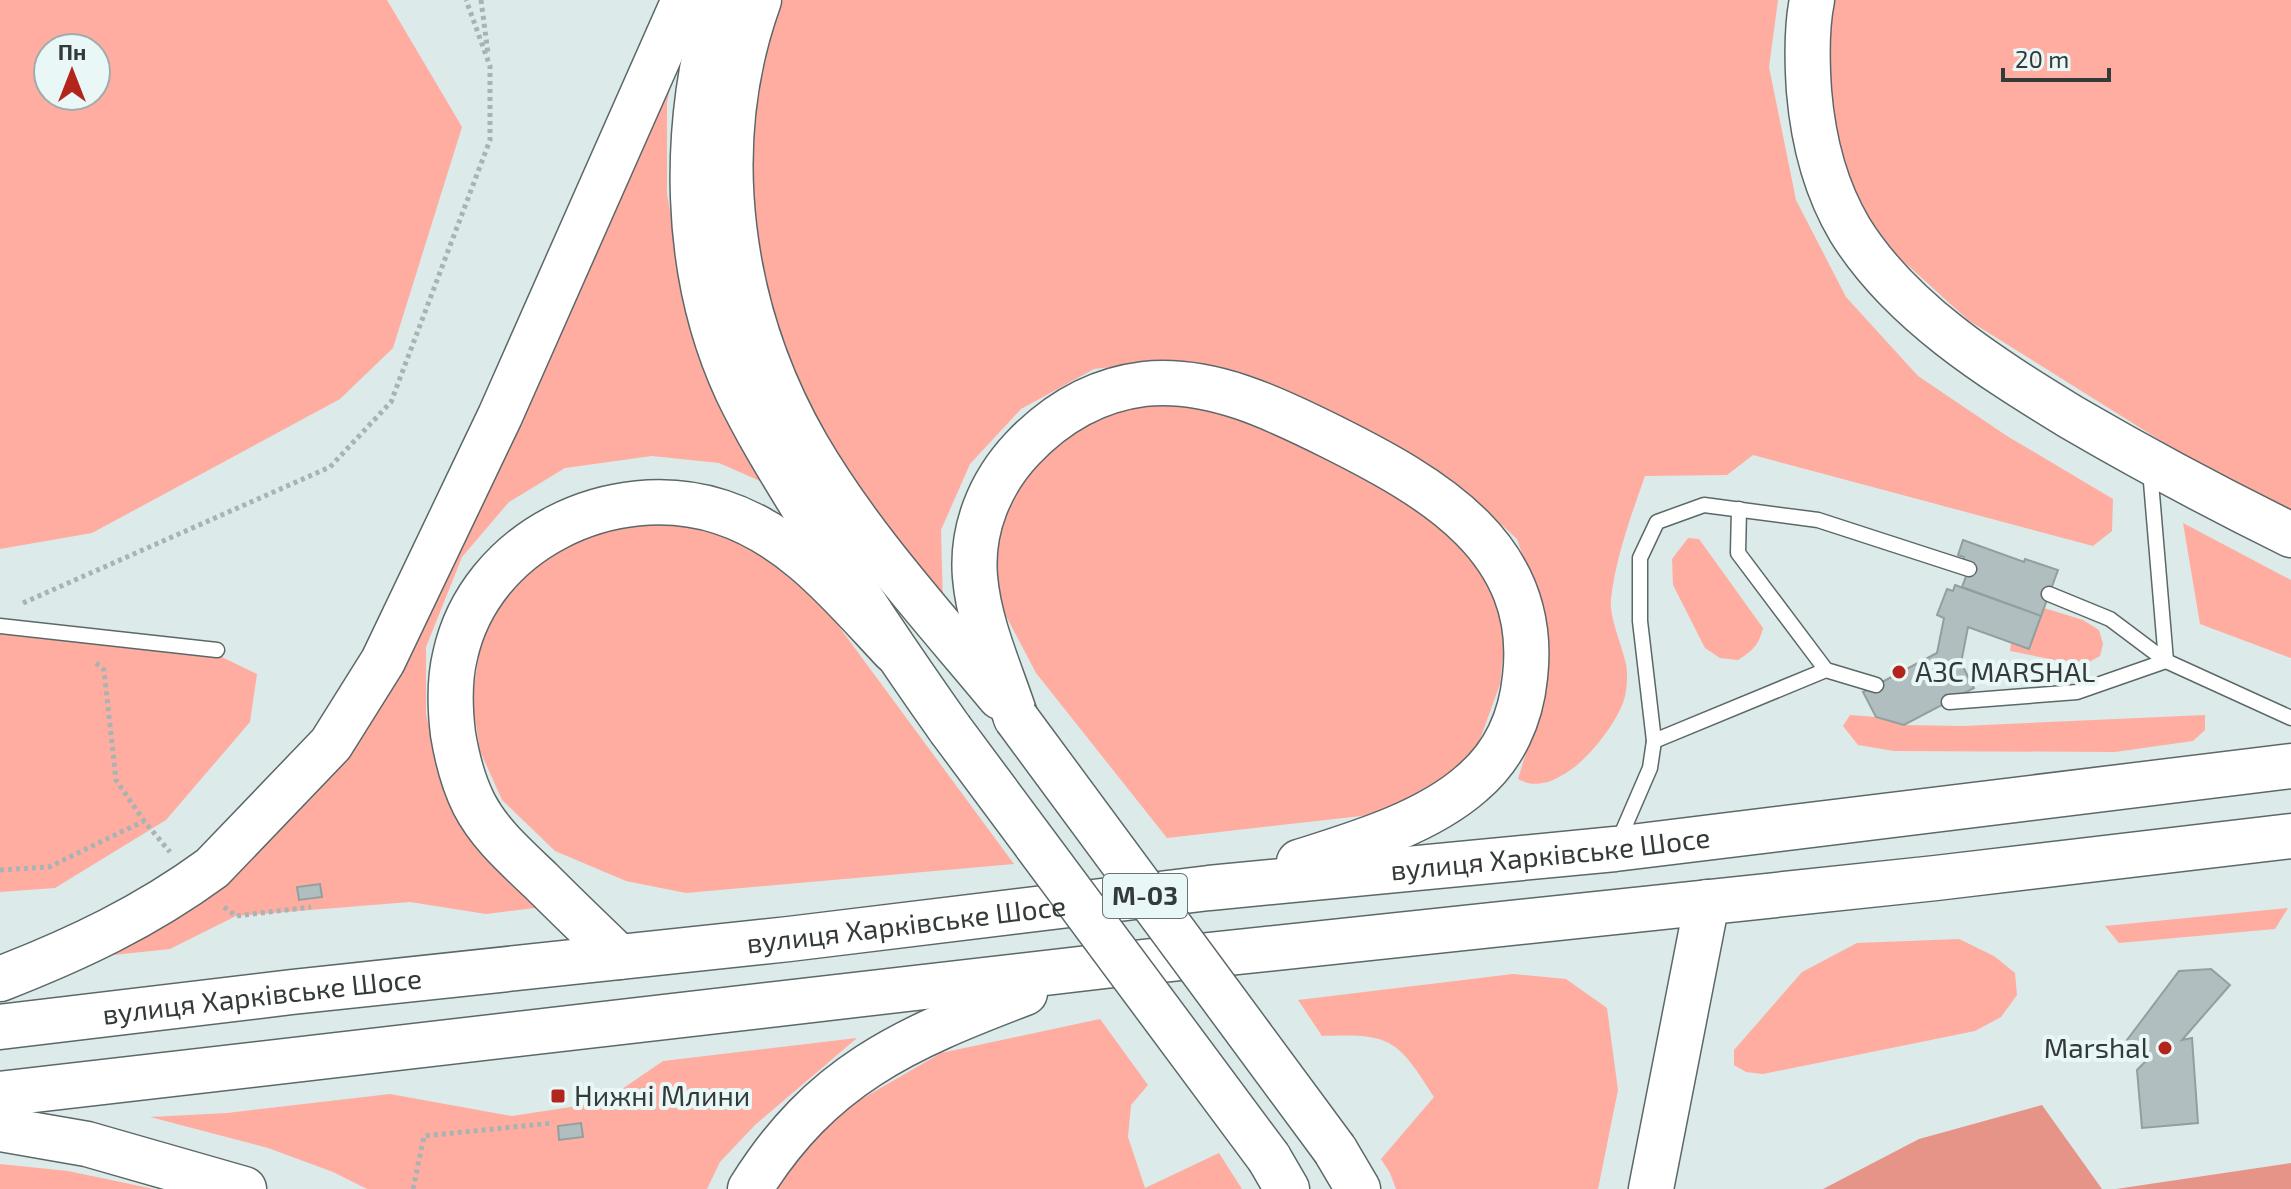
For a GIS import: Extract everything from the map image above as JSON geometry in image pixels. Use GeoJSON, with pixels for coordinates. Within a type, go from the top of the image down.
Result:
{"type":"FeatureCollection","features":[{"type":"Feature","properties":{"kind":"highway"},"geometry":{"type":"LineString","coordinates":[[0,979],[111,932],[194,881],[212,868],[331,744],[377,671],[436,553],[552,301],[684,0]]}},
{"type":"Feature","properties":{"kind":"highway"},"geometry":{"type":"LineString","coordinates":[[718,0],[697,103],[693,179],[699,260],[714,329],[737,389],[769,453],[894,651],[1278,1174]]}},
{"type":"Feature","properties":{"kind":"highway"},"geometry":{"type":"LineString","coordinates":[[759,0],[733,108],[732,214],[748,306],[783,399],[806,444],[879,551],[1016,718],[1335,1150],[1358,1189]]}},
{"type":"Feature","properties":{"kind":"highway"},"geometry":{"type":"LineString","coordinates":[[1812,0],[1808,39],[1811,114],[1825,171],[1836,202],[1851,230],[1899,290],[1953,338],[2037,396],[2150,462],[2291,535]]}},
{"type":"Feature","properties":{"kind":"highway"},"geometry":{"type":"LineString","coordinates":[[1016,718],[981,609],[975,576],[975,545],[981,518],[993,489],[1009,463],[1051,422],[1085,401],[1122,388],[1147,384],[1187,385],[1230,393],[1302,423],[1379,461],[1447,504],[1468,522],[1487,543],[1514,585],[1522,607],[1526,633],[1524,692],[1516,720],[1490,767],[1471,785],[1417,818],[1335,851],[1209,888]]}},
{"type":"Feature","properties":{"kind":"highway"},"geometry":{"type":"LineString","coordinates":[[619,957],[498,841],[475,806],[459,765],[453,733],[452,678],[455,655],[470,614],[494,577],[535,540],[579,516],[635,503],[692,505],[741,519],[789,548],[824,577],[894,651]]}},
{"type":"Feature","properties":{"kind":"highway","name":"вулиця Харківське Шосе"},"geometry":{"type":"LineString","coordinates":[[0,1027],[1209,888],[1615,849],[2291,766]]}},
{"type":"Feature","properties":{"kind":"highway","name":"М-03"},"geometry":{"type":"LineString","coordinates":[[0,1094],[1105,966],[2291,836]]}},
{"type":"Feature","properties":{"kind":"highway"},"geometry":{"type":"LineString","coordinates":[[1651,1189],[1707,902]]}},
{"type":"Feature","properties":{"kind":"highway"},"geometry":{"type":"LineString","coordinates":[[750,1189],[806,1115],[829,1094],[894,1048],[948,1023],[1105,966]]}},
{"type":"Feature","properties":{"kind":"highway"},"geometry":{"type":"LineString","coordinates":[[0,1129],[87,1144],[244,1189]]}},
{"type":"Feature","properties":{"kind":"lane"},"geometry":{"type":"LineString","coordinates":[[2150,462],[2166,661]]}},
{"type":"Feature","properties":{"kind":"lane"},"geometry":{"type":"LineString","coordinates":[[1615,849],[1650,768],[1654,741],[1640,621],[1640,558],[1657,522],[1704,505],[1818,520],[1969,569]]}},
{"type":"Feature","properties":{"kind":"lane"},"geometry":{"type":"LineString","coordinates":[[1739,509],[1738,553],[1826,670],[1876,685]]}},
{"type":"Feature","properties":{"kind":"lane"},"geometry":{"type":"LineString","coordinates":[[2049,594],[2110,619],[2166,661],[2291,718]]}},
{"type":"Feature","properties":{"kind":"lane"},"geometry":{"type":"LineString","coordinates":[[0,626],[217,650]]}},
{"type":"Feature","properties":{"kind":"lane"},"geometry":{"type":"LineString","coordinates":[[1949,702],[2077,692],[2166,661]]}},
{"type":"Feature","properties":{"kind":"lane"},"geometry":{"type":"LineString","coordinates":[[1654,741],[1826,670]]}},
{"type":"Feature","properties":{"kind":"path"},"geometry":{"type":"LineString","coordinates":[[466,0],[490,66]]}},
{"type":"Feature","properties":{"kind":"path"},"geometry":{"type":"LineString","coordinates":[[14,607],[330,467],[391,402],[490,140],[490,66],[481,0]]}},
{"type":"Feature","properties":{"kind":"path"},"geometry":{"type":"LineString","coordinates":[[69,634],[78,647],[104,670],[116,780],[174,857]]}},
{"type":"Feature","properties":{"kind":"path"},"geometry":{"type":"LineString","coordinates":[[0,870],[49,867],[144,821]]}},
{"type":"Feature","properties":{"kind":"path"},"geometry":{"type":"LineString","coordinates":[[215,900],[236,916],[311,907]]}},
{"type":"Feature","properties":{"kind":"path"},"geometry":{"type":"LineString","coordinates":[[413,1189],[424,1136],[553,1123]]}},
{"type":"Feature","properties":{"kind":"shaded area"},"geometry":{"type":"Polygon","coordinates":[[[0,0],[387,0],[462,127],[393,348],[340,399],[92,533],[0,549],[0,0]]]}},
{"type":"Feature","properties":{"kind":"shaded area"},"geometry":{"type":"Polygon","coordinates":[[[783,0],[1778,0],[1769,67],[1796,200],[1846,297],[1918,376],[2007,436],[2113,499],[2112,531],[2093,546],[1753,455],[1727,475],[1645,476],[1620,552],[1611,599],[1627,668],[1624,700],[1608,730],[1577,765],[1550,781],[1532,784],[1518,779],[1540,707],[1548,648],[1539,603],[1517,539],[1462,488],[1321,415],[1157,362],[1094,369],[1021,409],[970,464],[941,530],[943,606],[825,439],[767,319],[756,232],[750,135],[761,63],[783,0]]]}},
{"type":"Feature","properties":{"kind":"shaded area"},"geometry":{"type":"Polygon","coordinates":[[[1831,0],[2291,0],[2291,512],[2225,481],[1968,320],[1890,249],[1847,185],[1831,127],[1828,12],[1831,0]]]}},
{"type":"Feature","properties":{"kind":"shaded area"},"geometry":{"type":"Polygon","coordinates":[[[683,19],[667,103],[667,194],[684,285],[774,487],[719,463],[652,456],[565,468],[509,502],[462,557],[426,647],[426,714],[444,789],[551,906],[486,914],[410,902],[236,916],[170,949],[94,957],[284,810],[683,19]]]}},
{"type":"Feature","properties":{"kind":"shaded area"},"geometry":{"type":"Polygon","coordinates":[[[1153,392],[1206,397],[1424,508],[1488,577],[1506,628],[1500,684],[1474,756],[1433,795],[1379,814],[1167,838],[1036,673],[996,597],[990,526],[1028,457],[1078,417],[1153,392]]]}},
{"type":"Feature","properties":{"kind":"shaded area"},"geometry":{"type":"Polygon","coordinates":[[[630,523],[701,524],[752,542],[812,590],[1014,864],[686,893],[626,881],[555,851],[502,800],[480,751],[472,699],[481,642],[508,592],[562,545],[630,523]]]}},
{"type":"Feature","properties":{"kind":"shaded area"},"geometry":{"type":"Polygon","coordinates":[[[2183,523],[2291,580],[2291,658],[2200,624],[2183,523]]]}},
{"type":"Feature","properties":{"kind":"shaded area"},"geometry":{"type":"Polygon","coordinates":[[[1688,538],[1699,539],[1763,628],[1754,647],[1738,660],[1720,658],[1705,648],[1673,585],[1672,559],[1688,538]]]}},
{"type":"Feature","properties":{"kind":"shaded area"},"geometry":{"type":"Polygon","coordinates":[[[2044,608],[2083,620],[2099,630],[2103,644],[2100,656],[2089,662],[2055,660],[2010,651],[2011,643],[2029,649],[2044,608]]]}},
{"type":"Feature","properties":{"kind":"shaded area"},"geometry":{"type":"Polygon","coordinates":[[[0,630],[203,648],[257,674],[250,722],[166,820],[55,888],[0,892],[0,630]]]}},
{"type":"Feature","properties":{"kind":"shaded area"},"geometry":{"type":"Polygon","coordinates":[[[1850,715],[1876,717],[1904,725],[1963,726],[2205,715],[2205,730],[2193,741],[2115,752],[1894,751],[1858,745],[1843,726],[1850,715]]]}},
{"type":"Feature","properties":{"kind":"shaded area"},"geometry":{"type":"Polygon","coordinates":[[[2288,908],[2275,929],[2119,943],[2105,926],[2288,908]]]}},
{"type":"Feature","properties":{"kind":"shaded area"},"geometry":{"type":"Polygon","coordinates":[[[1959,939],[1994,956],[2015,973],[2017,995],[2001,1017],[1975,1031],[1763,1074],[1746,1072],[1734,1065],[1734,1050],[1802,972],[1857,943],[1959,939]]]}},
{"type":"Feature","properties":{"kind":"shaded area"},"geometry":{"type":"Polygon","coordinates":[[[1513,974],[1566,979],[1607,1008],[1618,1090],[1598,1189],[1396,1189],[1381,1159],[1434,1097],[1401,1051],[1378,1039],[1363,1036],[1322,1036],[1298,1000],[1513,974]]]}},
{"type":"Feature","properties":{"kind":"shaded area"},"geometry":{"type":"Polygon","coordinates":[[[1100,1019],[1148,1085],[1131,1105],[1128,1137],[1145,1188],[1219,1153],[1242,1189],[773,1189],[827,1119],[941,1053],[1100,1019]]]}},
{"type":"Feature","properties":{"kind":"shaded area"},"geometry":{"type":"Polygon","coordinates":[[[857,1038],[755,1125],[720,1162],[707,1189],[367,1189],[333,1172],[268,1148],[150,1117],[227,1113],[390,1094],[512,1116],[603,1102],[663,1061],[857,1038]]]}},
{"type":"Feature","properties":{"kind":"shaded area"},"geometry":{"type":"Polygon","coordinates":[[[2042,1105],[2102,1189],[1823,1189],[1919,1139],[2042,1105]]]}},
{"type":"Feature","properties":{"kind":"shaded area"},"geometry":{"type":"Polygon","coordinates":[[[2291,1163],[2291,1189],[2116,1189],[2291,1163]]]}},
{"type":"Feature","properties":{"kind":"shaded area"},"geometry":{"type":"Polygon","coordinates":[[[0,1164],[68,1171],[154,1189],[0,1189],[0,1164]]]}},
{"type":"Feature","properties":{"kind":"building"},"geometry":{"type":"Polygon","coordinates":[[[1963,540],[2024,562],[2025,559],[2058,570],[2041,616],[1962,587],[1971,563],[1963,561],[1964,557],[1958,555],[1963,540]]]}},
{"type":"Feature","properties":{"kind":"building"},"geometry":{"type":"Polygon","coordinates":[[[1955,585],[2041,616],[2029,649],[1968,627],[1961,663],[1974,688],[1904,725],[1876,717],[1863,692],[1937,653],[1944,618],[1937,615],[1947,589],[1953,591],[1955,585]]]}},
{"type":"Feature","properties":{"kind":"building"},"geometry":{"type":"Polygon","coordinates":[[[320,884],[322,897],[299,900],[297,887],[320,884]]]}},
{"type":"Feature","properties":{"kind":"building","name":"Marshal"},"geometry":{"type":"Polygon","coordinates":[[[2211,969],[2230,985],[2182,1040],[2192,1038],[2198,1123],[2142,1128],[2137,1070],[2150,1057],[2127,1040],[2179,971],[2211,969]]]}},
{"type":"Feature","properties":{"kind":"building"},"geometry":{"type":"Polygon","coordinates":[[[581,1123],[583,1137],[559,1140],[558,1126],[581,1123]]]}},
{"type":"Feature","properties":{"kind":"place","name":"АЗС MARSHAL"},"geometry":{"type":"Point","coordinates":[1899,672]}},
{"type":"Feature","properties":{"kind":"place","name":"Marshal"},"geometry":{"type":"Point","coordinates":[2165,1048]}},
{"type":"Feature","properties":{"kind":"place","name":"Нижні Млини"},"geometry":{"type":"Point","coordinates":[558,1096]}}]}
